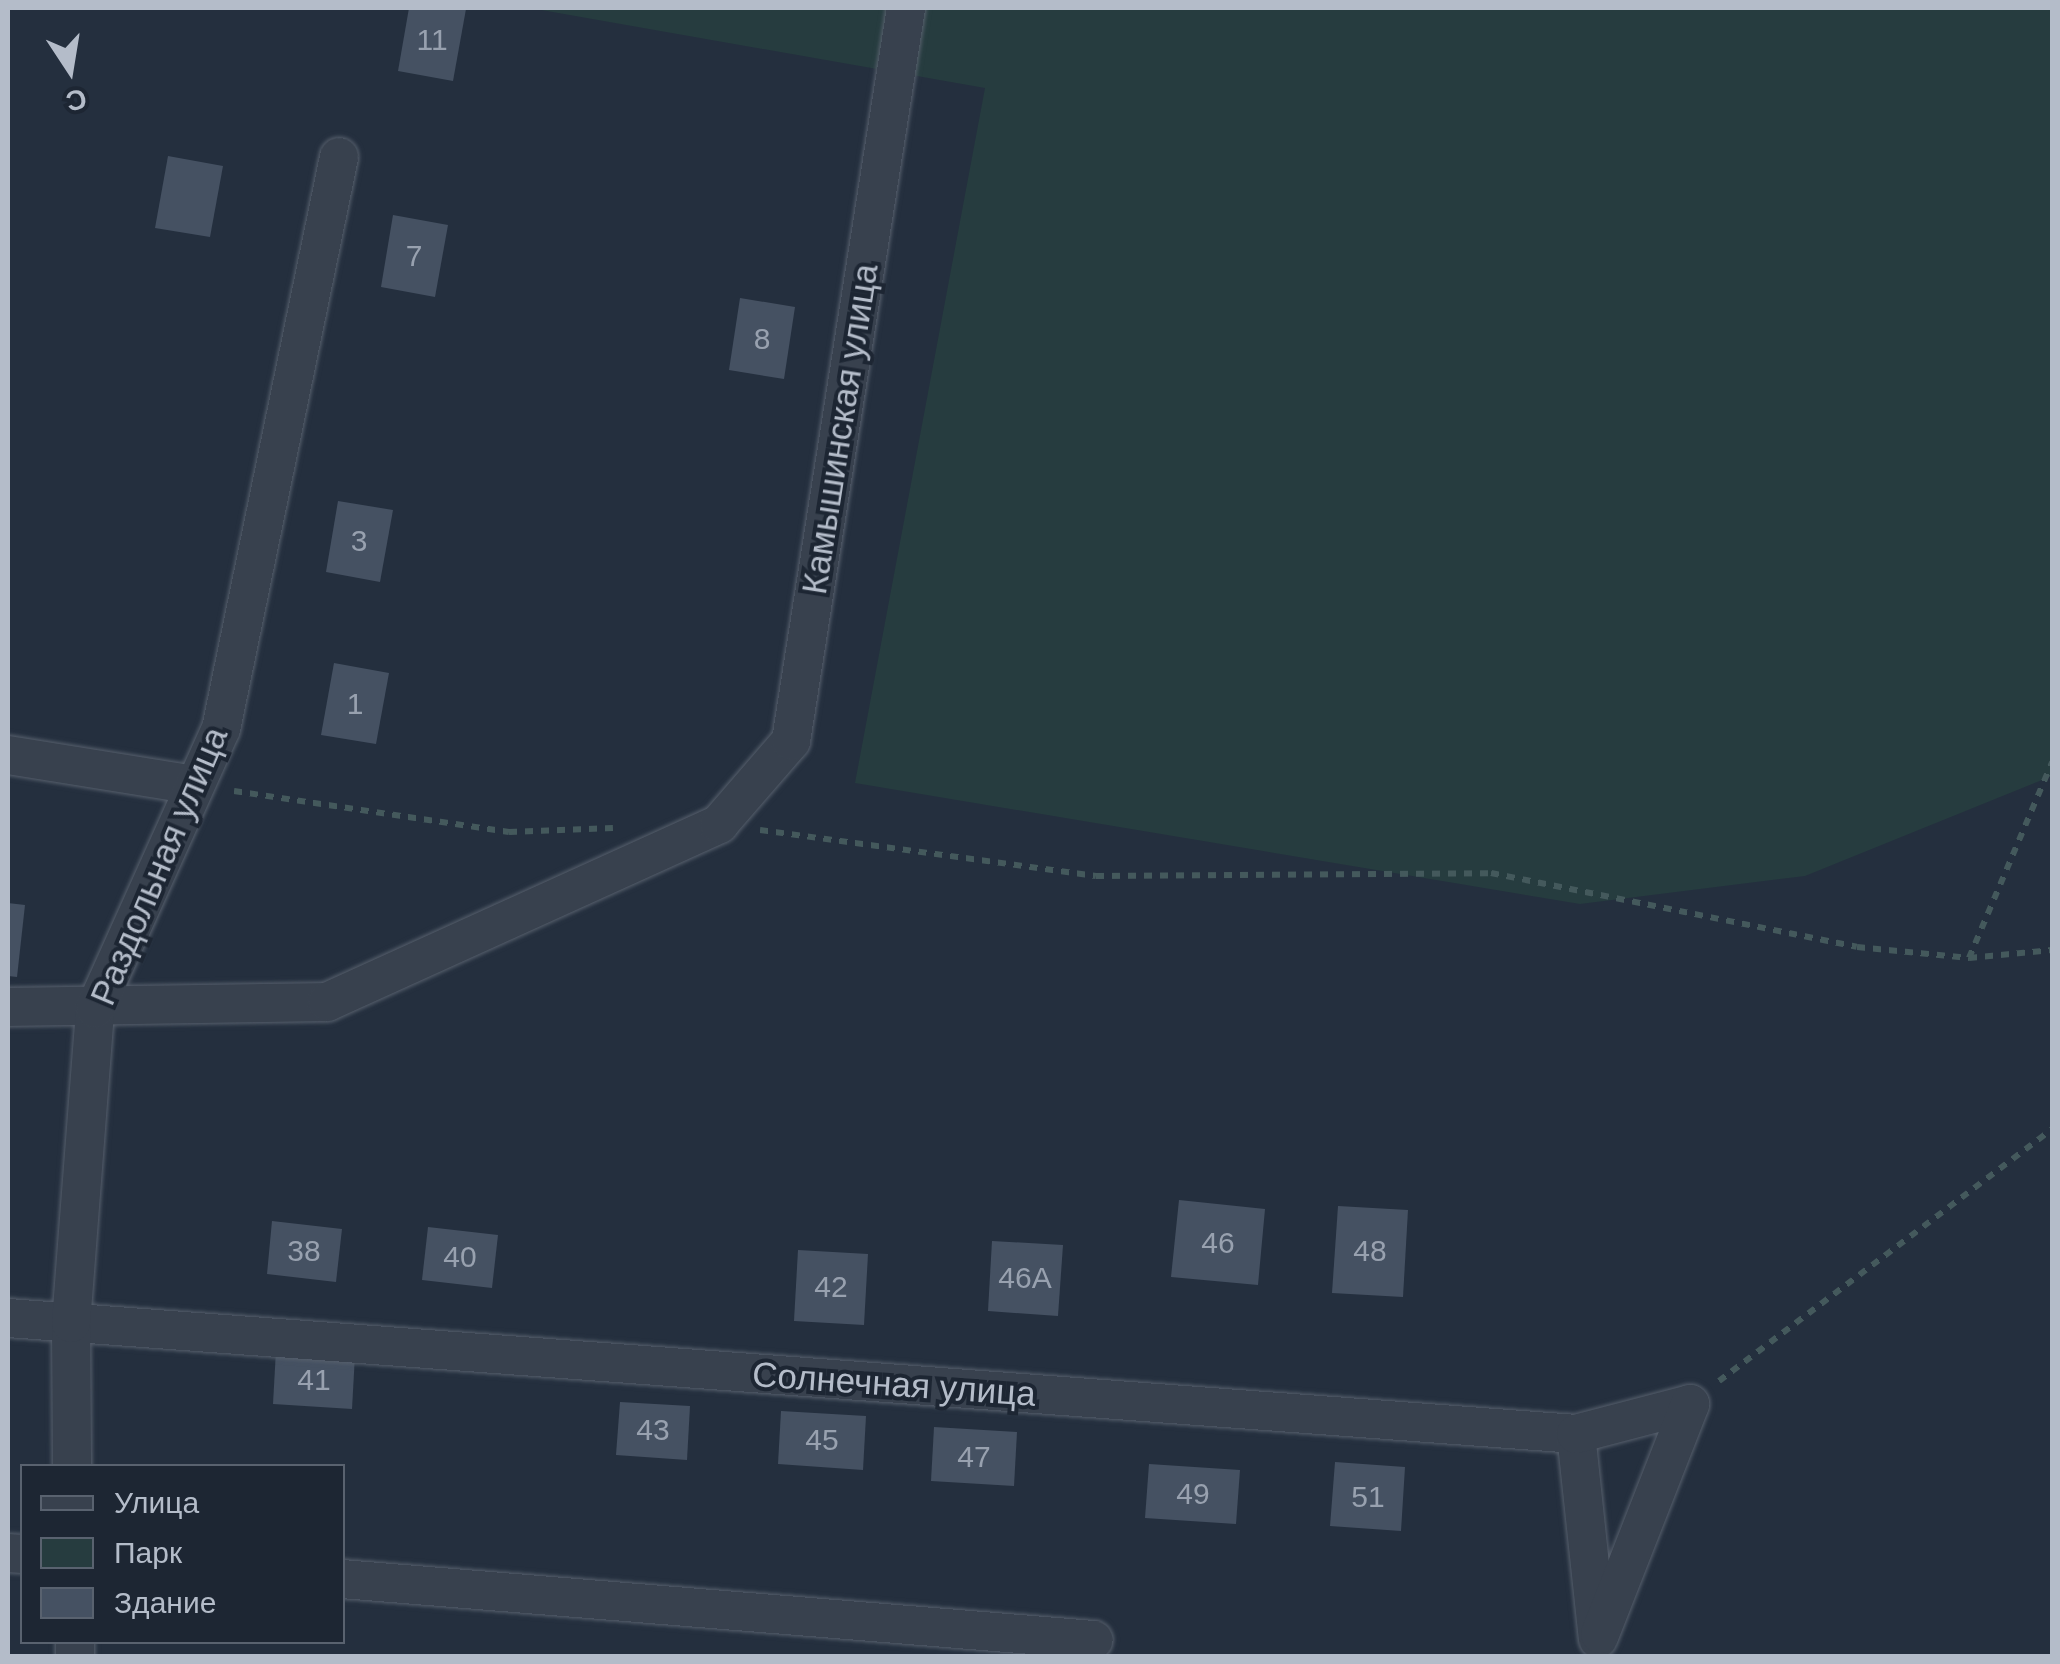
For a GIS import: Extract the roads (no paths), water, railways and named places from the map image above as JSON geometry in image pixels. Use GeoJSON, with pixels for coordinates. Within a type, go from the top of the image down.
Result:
{"type":"FeatureCollection","features":[{"type":"Feature","properties":{"kind":"street","name":"Камышинская улица"},"geometry":{"type":"LineString","coordinates":[[95,1010],[327,1002],[719,824],[791,741],[906,8]]}},
{"type":"Feature","properties":{"kind":"street","name":"Раздольная улица"},"geometry":{"type":"LineString","coordinates":[[72,1464],[71,1324],[95,1010],[222,729],[339,157]]}},
{"type":"Feature","properties":{"kind":"street"},"geometry":{"type":"LineString","coordinates":[[8,755],[195,785]]}},
{"type":"Feature","properties":{"kind":"street"},"geometry":{"type":"LineString","coordinates":[[8,1007],[95,1010]]}},
{"type":"Feature","properties":{"kind":"street","name":"Солнечная улица"},"geometry":{"type":"LineString","coordinates":[[8,1318],[1576,1434],[1690,1404],[1592,1648]]}},
{"type":"Feature","properties":{"kind":"street"},"geometry":{"type":"LineString","coordinates":[[1576,1434],[1592,1648]]}},
{"type":"Feature","properties":{"kind":"street"},"geometry":{"type":"LineString","coordinates":[[345,1580],[1094,1640]]}}]}
